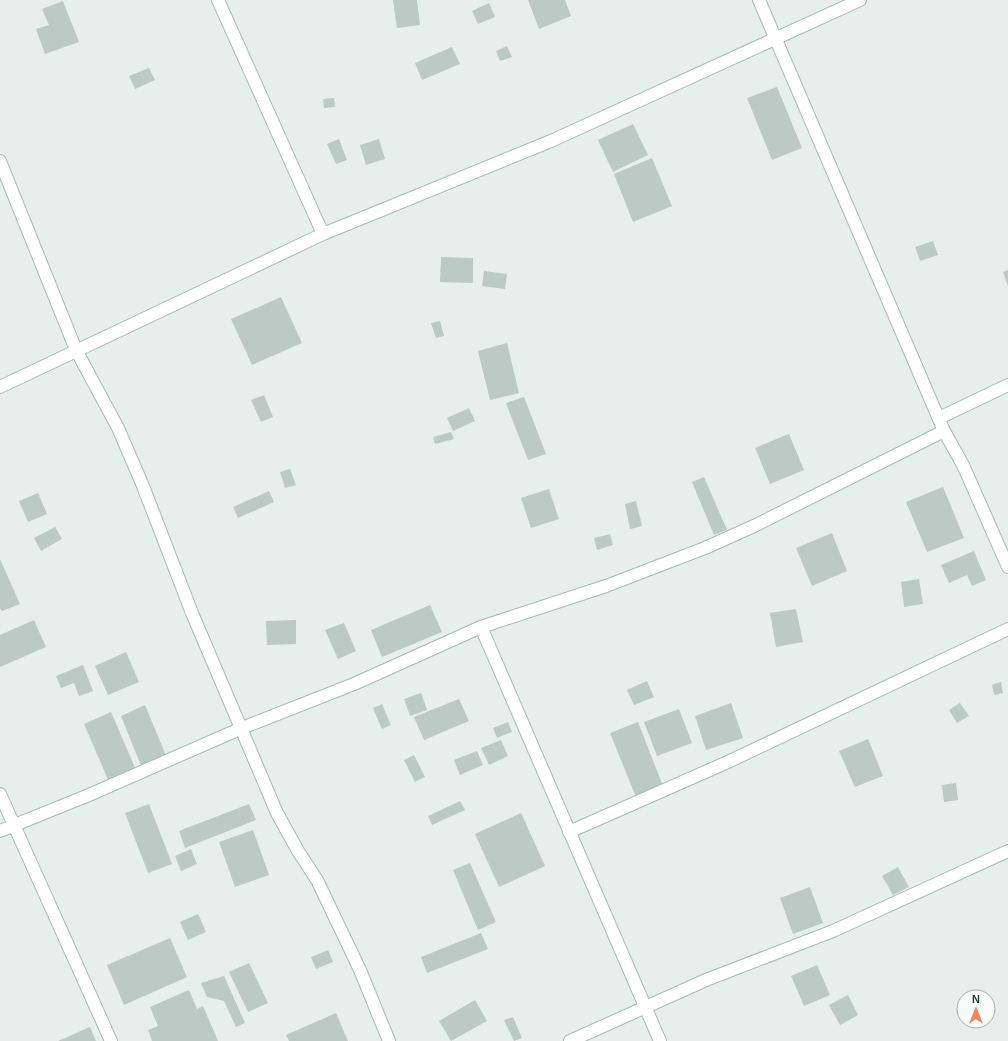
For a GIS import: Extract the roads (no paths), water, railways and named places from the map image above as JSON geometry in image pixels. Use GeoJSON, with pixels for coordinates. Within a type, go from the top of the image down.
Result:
{"type":"FeatureCollection","features":[{"type":"Feature","properties":{"kind":"street"},"geometry":{"type":"LineString","coordinates":[[218,0],[323,234]]}},
{"type":"Feature","properties":{"kind":"street"},"geometry":{"type":"LineString","coordinates":[[759,0],[938,418],[963,465],[1008,567]]}},
{"type":"Feature","properties":{"kind":"street"},"geometry":{"type":"LineString","coordinates":[[0,386],[323,234],[551,141],[860,0]]}},
{"type":"Feature","properties":{"kind":"street"},"geometry":{"type":"LineString","coordinates":[[0,161],[76,350],[118,428],[143,486],[192,613],[277,813],[298,851],[318,880],[360,970],[389,1041]]}},
{"type":"Feature","properties":{"kind":"street"},"geometry":{"type":"LineString","coordinates":[[938,418],[1008,385]]}},
{"type":"Feature","properties":{"kind":"street"},"geometry":{"type":"LineString","coordinates":[[0,831],[242,728],[354,684],[481,627],[606,586],[705,548],[754,526],[944,431]]}},
{"type":"Feature","properties":{"kind":"street"},"geometry":{"type":"LineString","coordinates":[[481,627],[660,1041]]}},
{"type":"Feature","properties":{"kind":"street"},"geometry":{"type":"LineString","coordinates":[[570,832],[730,762],[1008,629]]}},
{"type":"Feature","properties":{"kind":"street"},"geometry":{"type":"LineString","coordinates":[[0,794],[111,1041]]}},
{"type":"Feature","properties":{"kind":"street"},"geometry":{"type":"LineString","coordinates":[[570,1041],[706,980],[833,931],[1008,851]]}}]}
